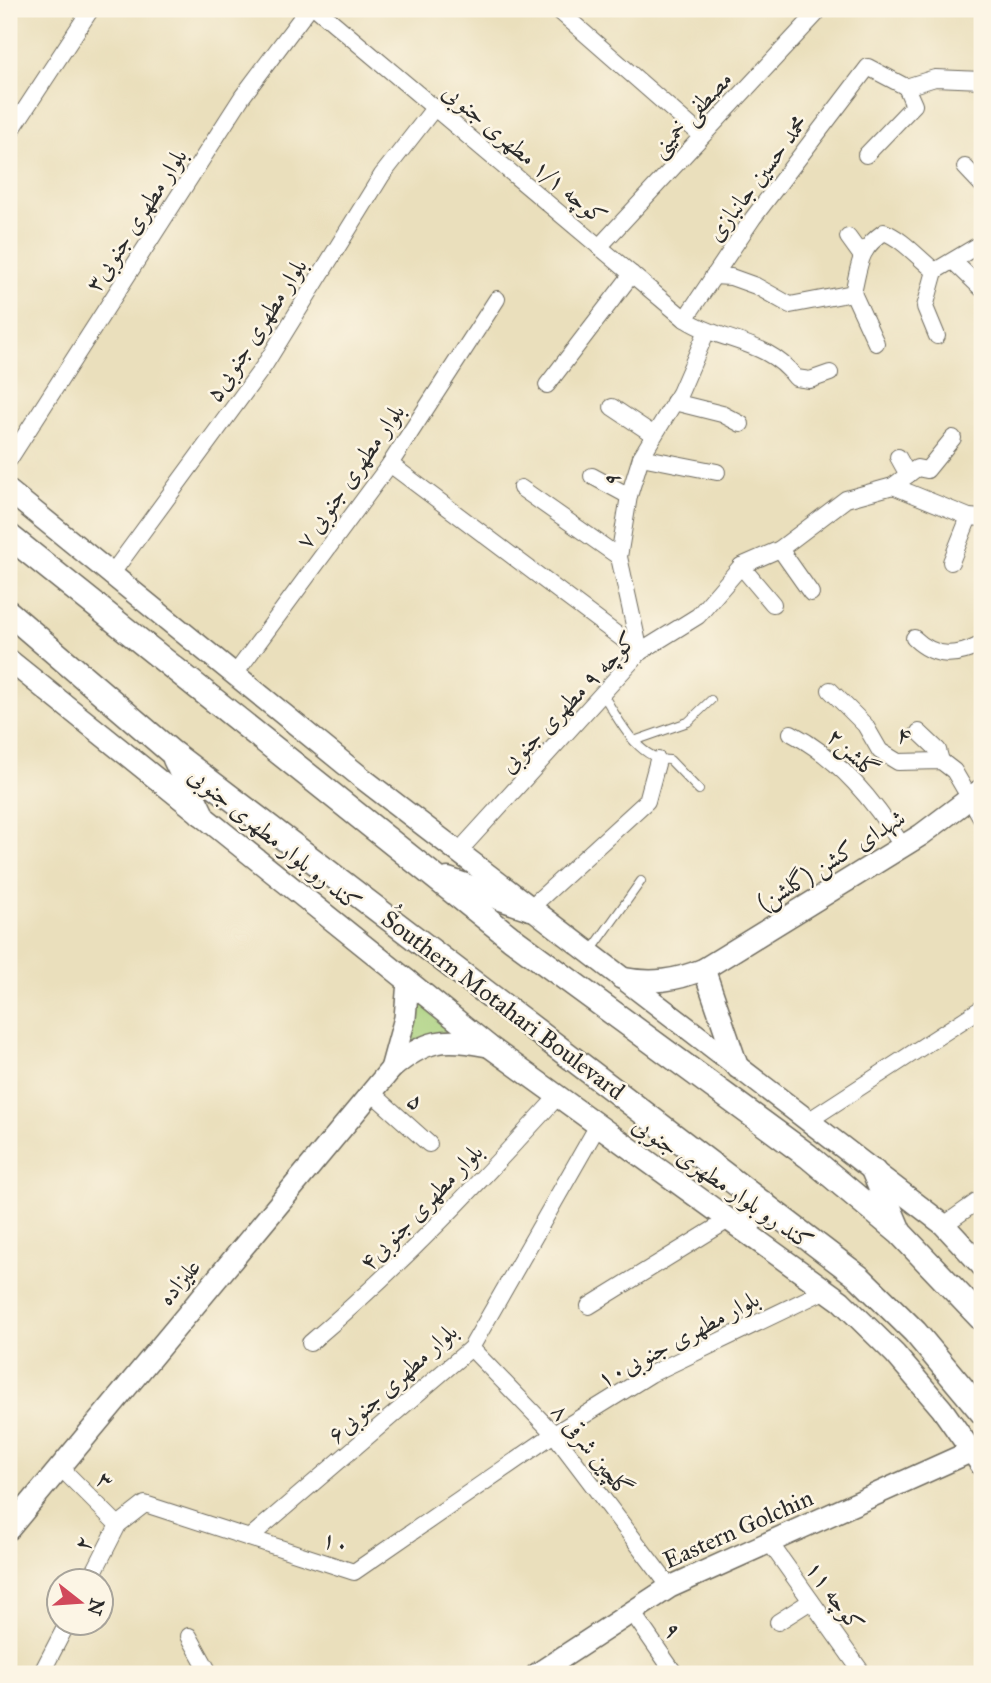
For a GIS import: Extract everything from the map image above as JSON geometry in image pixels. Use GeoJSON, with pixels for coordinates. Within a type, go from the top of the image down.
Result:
{"type":"FeatureCollection","features":[{"type":"Feature","properties":{"kind":"main road"},"geometry":{"type":"LineString","coordinates":[[9,491],[110,576],[362,778],[944,1224],[982,1266]]}},
{"type":"Feature","properties":{"kind":"main road"},"geometry":{"type":"LineString","coordinates":[[9,536],[511,938],[808,1156],[900,1233],[982,1319]]}},
{"type":"Feature","properties":{"kind":"main road","name":"ُSouthern Motahari Boulevard"},"geometry":{"type":"LineString","coordinates":[[9,613],[171,752],[860,1278],[915,1332],[982,1412]]}},
{"type":"Feature","properties":{"kind":"main road","name":"کند رو بلوار مطهری جنوبی"},"geometry":{"type":"LineString","coordinates":[[9,660],[491,1046],[597,1127],[827,1290],[895,1354],[942,1409],[977,1459]]}},
{"type":"Feature","properties":{"kind":"main road"},"geometry":{"type":"LineString","coordinates":[[171,752],[201,813]]}},
{"type":"Feature","properties":{"kind":"main road","name":"شهدای کشن (گلشن)"},"geometry":{"type":"LineString","coordinates":[[620,977],[644,982],[676,980],[704,969],[902,847],[976,795]]}},
{"type":"Feature","properties":{"kind":"main road"},"geometry":{"type":"LineString","coordinates":[[430,874],[530,908]]}},
{"type":"Feature","properties":{"kind":"main road"},"geometry":{"type":"LineString","coordinates":[[704,969],[738,1068]]}},
{"type":"Feature","properties":{"kind":"main road","name":"علیزاده"},"geometry":{"type":"LineString","coordinates":[[391,1069],[405,1018],[408,981]]}},
{"type":"Feature","properties":{"kind":"main road","name":"علیزاده"},"geometry":{"type":"LineString","coordinates":[[9,1529],[391,1069],[419,1047],[436,1041],[455,1039],[491,1046]]}},
{"type":"Feature","properties":{"kind":"main road"},"geometry":{"type":"LineString","coordinates":[[874,1172],[900,1233]]}},
{"type":"Feature","properties":{"kind":"main road"},"geometry":{"type":"LineString","coordinates":[[737,1224],[764,1204]]}},
{"type":"Feature","properties":{"kind":"main road","name":"Eastern Golchin"},"geometry":{"type":"LineString","coordinates":[[537,1674],[670,1587],[769,1543],[977,1459]]}},
{"type":"Feature","properties":{"kind":"street"},"geometry":{"type":"LineString","coordinates":[[9,134],[91,9]]}},
{"type":"Feature","properties":{"kind":"street","name":"بلوار مطهری جنوبی۳"},"geometry":{"type":"LineString","coordinates":[[9,460],[243,97],[308,9]]}},
{"type":"Feature","properties":{"kind":"street","name":"کوچه ۱/۱ مطهری جنوبی"},"geometry":{"type":"LineString","coordinates":[[317,9],[685,319],[706,332],[736,338],[783,361],[796,378],[810,380],[830,373]]}},
{"type":"Feature","properties":{"kind":"street"},"geometry":{"type":"LineString","coordinates":[[557,9],[702,136]]}},
{"type":"Feature","properties":{"kind":"street","name":"مصطفی خمینی"},"geometry":{"type":"LineString","coordinates":[[599,247],[815,11]]}},
{"type":"Feature","properties":{"kind":"street","name":"محمد حسین جانبازی"},"geometry":{"type":"LineString","coordinates":[[685,319],[753,218],[868,67],[906,88]]}},
{"type":"Feature","properties":{"kind":"street"},"geometry":{"type":"LineString","coordinates":[[866,155],[914,105],[906,88],[934,78],[982,80]]}},
{"type":"Feature","properties":{"kind":"street","name":"۵بلوار مطهری جنوبی"},"geometry":{"type":"LineString","coordinates":[[110,576],[264,366],[382,175],[435,107]]}},
{"type":"Feature","properties":{"kind":"street"},"geometry":{"type":"LineString","coordinates":[[965,167],[982,185]]}},
{"type":"Feature","properties":{"kind":"street"},"geometry":{"type":"LineString","coordinates":[[876,343],[853,293],[861,255],[867,243],[884,232],[897,237],[910,252],[935,271]]}},
{"type":"Feature","properties":{"kind":"street"},"geometry":{"type":"LineString","coordinates":[[848,237],[861,255]]}},
{"type":"Feature","properties":{"kind":"street"},"geometry":{"type":"LineString","coordinates":[[937,336],[925,307],[935,271],[982,243]]}},
{"type":"Feature","properties":{"kind":"street"},"geometry":{"type":"LineString","coordinates":[[953,261],[982,289]]}},
{"type":"Feature","properties":{"kind":"street"},"geometry":{"type":"LineString","coordinates":[[547,384],[632,274]]}},
{"type":"Feature","properties":{"kind":"street"},"geometry":{"type":"LineString","coordinates":[[713,276],[731,277],[756,286],[790,305],[853,293]]}},
{"type":"Feature","properties":{"kind":"street","name":"۷ بلوار مطهری جنوبی"},"geometry":{"type":"LineString","coordinates":[[235,674],[390,464],[497,299]]}},
{"type":"Feature","properties":{"kind":"street","name":"۹"},"geometry":{"type":"LineString","coordinates":[[640,652],[619,557],[629,496],[641,457],[674,402],[706,332]]}},
{"type":"Feature","properties":{"kind":"street"},"geometry":{"type":"LineString","coordinates":[[674,402],[722,414],[741,424]]}},
{"type":"Feature","properties":{"kind":"street"},"geometry":{"type":"LineString","coordinates":[[612,407],[654,435]]}},
{"type":"Feature","properties":{"kind":"street","name":"کوچه ۹ مطهری جنوبی"},"geometry":{"type":"LineString","coordinates":[[459,851],[640,652],[698,617],[741,566],[780,548],[846,499],[892,486],[917,468],[927,470],[953,438]]}},
{"type":"Feature","properties":{"kind":"street"},"geometry":{"type":"LineString","coordinates":[[641,457],[716,472]]}},
{"type":"Feature","properties":{"kind":"street"},"geometry":{"type":"LineString","coordinates":[[898,457],[908,475]]}},
{"type":"Feature","properties":{"kind":"street"},"geometry":{"type":"LineString","coordinates":[[390,464],[640,652]]}},
{"type":"Feature","properties":{"kind":"street"},"geometry":{"type":"LineString","coordinates":[[592,476],[629,496]]}},
{"type":"Feature","properties":{"kind":"street"},"geometry":{"type":"LineString","coordinates":[[892,486],[975,517],[951,562]]}},
{"type":"Feature","properties":{"kind":"street"},"geometry":{"type":"LineString","coordinates":[[522,488],[619,557]]}},
{"type":"Feature","properties":{"kind":"street"},"geometry":{"type":"LineString","coordinates":[[780,548],[811,593]]}},
{"type":"Feature","properties":{"kind":"street"},"geometry":{"type":"LineString","coordinates":[[741,566],[773,604]]}},
{"type":"Feature","properties":{"kind":"street"},"geometry":{"type":"LineString","coordinates":[[914,638],[936,653],[952,656],[982,644]]}},
{"type":"Feature","properties":{"kind":"street","name":"۴"},"geometry":{"type":"LineString","coordinates":[[830,690],[865,726],[880,751],[898,762],[941,761]]}},
{"type":"Feature","properties":{"kind":"street"},"geometry":{"type":"LineString","coordinates":[[919,732],[938,750],[941,761],[976,795],[982,819]]}},
{"type":"Feature","properties":{"kind":"street","name":"گلشن۲"},"geometry":{"type":"LineString","coordinates":[[791,733],[815,746],[850,777],[879,809],[902,847]]}},
{"type":"Feature","properties":{"kind":"street"},"geometry":{"type":"LineString","coordinates":[[530,908],[647,801],[658,760]]}},
{"type":"Feature","properties":{"kind":"street"},"geometry":{"type":"LineString","coordinates":[[808,1121],[982,1008]]}},
{"type":"Feature","properties":{"kind":"street","name":"۵"},"geometry":{"type":"LineString","coordinates":[[371,1092],[429,1144]]}},
{"type":"Feature","properties":{"kind":"street","name":"بلوار مطهری جنوبی۴"},"geometry":{"type":"LineString","coordinates":[[310,1343],[376,1287],[476,1186],[558,1097]]}},
{"type":"Feature","properties":{"kind":"street","name":"بلوار مطهری جنوبی۶"},"geometry":{"type":"LineString","coordinates":[[248,1538],[471,1348],[597,1127]]}},
{"type":"Feature","properties":{"kind":"street"},"geometry":{"type":"LineString","coordinates":[[944,1224],[982,1198]]}},
{"type":"Feature","properties":{"kind":"street"},"geometry":{"type":"LineString","coordinates":[[589,1306],[737,1224]]}},
{"type":"Feature","properties":{"kind":"street","name":"بلوار مطهری جنوبی۱۰"},"geometry":{"type":"LineString","coordinates":[[554,1434],[651,1374],[827,1290]]}},
{"type":"Feature","properties":{"kind":"street","name":"۸ گلچین شرقی"},"geometry":{"type":"LineString","coordinates":[[471,1348],[554,1434],[670,1587]]}},
{"type":"Feature","properties":{"kind":"street","name":"۱۰"},"geometry":{"type":"LineString","coordinates":[[118,1525],[145,1504],[354,1572],[554,1434]]}},
{"type":"Feature","properties":{"kind":"street","name":"۳"},"geometry":{"type":"LineString","coordinates":[[60,1467],[118,1525]]}},
{"type":"Feature","properties":{"kind":"street","name":"۲"},"geometry":{"type":"LineString","coordinates":[[96,1568],[118,1525]]}},
{"type":"Feature","properties":{"kind":"street","name":"کوچه ۱۱"},"geometry":{"type":"LineString","coordinates":[[769,1543],[863,1674]]}},
{"type":"Feature","properties":{"kind":"street"},"geometry":{"type":"LineString","coordinates":[[778,1622],[811,1601]]}},
{"type":"Feature","properties":{"kind":"street","name":"۹"},"geometry":{"type":"LineString","coordinates":[[632,1612],[676,1674]]}},
{"type":"Feature","properties":{"kind":"street"},"geometry":{"type":"LineString","coordinates":[[189,1636],[205,1672]]}},
{"type":"Feature","properties":{"kind":"street"},"geometry":{"type":"LineString","coordinates":[[41,1674],[59,1638]]}},
{"type":"Feature","properties":{"kind":"lane"},"geometry":{"type":"LineString","coordinates":[[601,693],[634,741],[658,760],[670,760],[699,790]]}},
{"type":"Feature","properties":{"kind":"lane"},"geometry":{"type":"LineString","coordinates":[[634,741],[688,722],[711,700]]}},
{"type":"Feature","properties":{"kind":"lane"},"geometry":{"type":"LineString","coordinates":[[589,953],[641,881]]}},
{"type":"Feature","properties":{"kind":"green space"},"geometry":{"type":"Polygon","coordinates":[[[415,993],[457,1029],[407,1043],[415,993]]]}}]}
